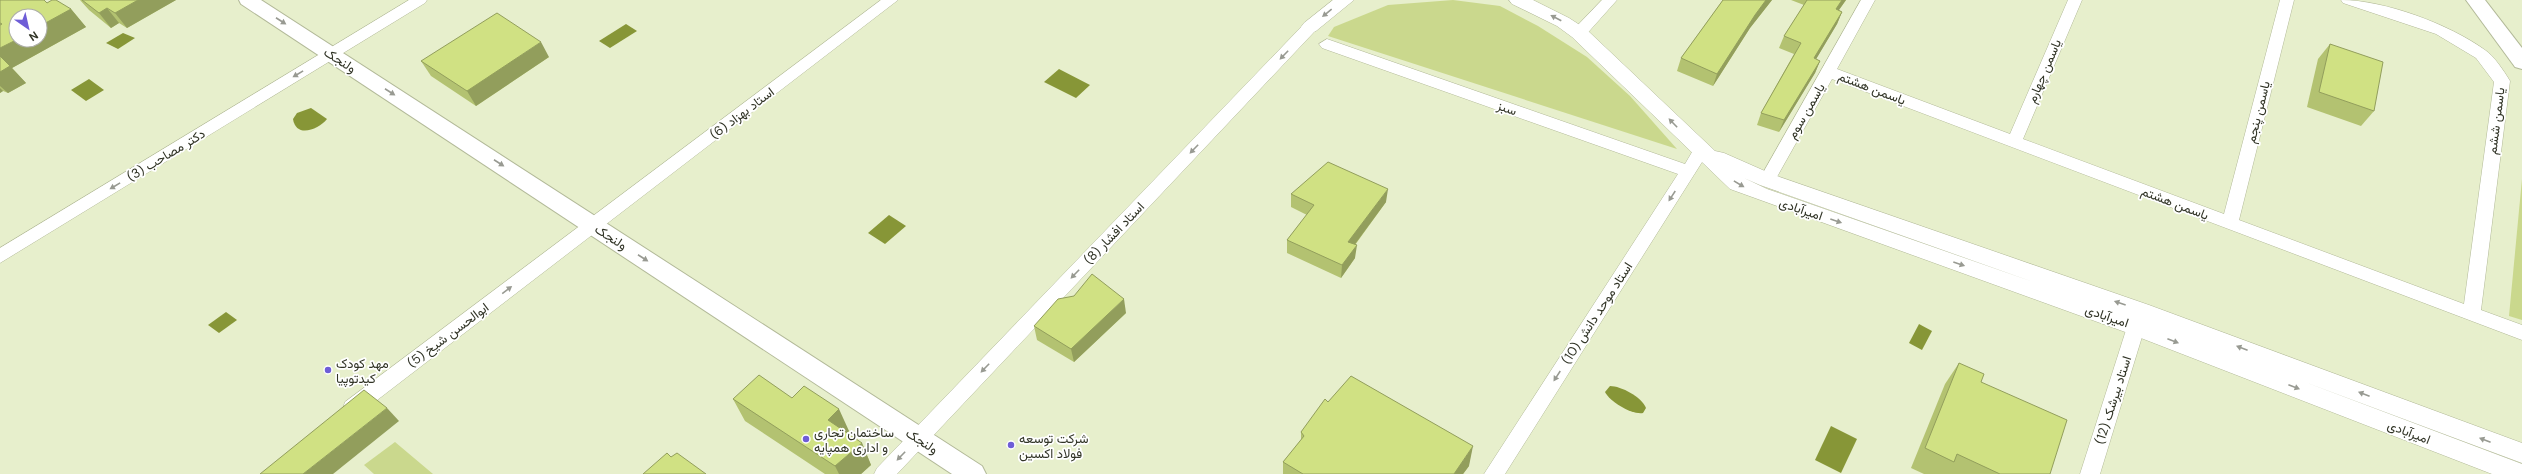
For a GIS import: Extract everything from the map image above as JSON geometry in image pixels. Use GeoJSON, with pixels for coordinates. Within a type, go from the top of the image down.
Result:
{"type":"FeatureCollection","features":[{"type":"Feature","properties":{"kind":"main road","name":"ولنجک"},"geometry":{"type":"LineString","coordinates":[[251,0],[331,54],[974,474]]}},
{"type":"Feature","properties":{"kind":"main road"},"geometry":{"type":"LineString","coordinates":[[2475,0],[2503,39],[2522,62]]}},
{"type":"Feature","properties":{"kind":"main road"},"geometry":{"type":"LineString","coordinates":[[2503,39],[2522,44]]}},
{"type":"Feature","properties":{"kind":"street","name":"دکتر مصاحب (3)"},"geometry":{"type":"LineString","coordinates":[[0,256],[420,0]]}},
{"type":"Feature","properties":{"kind":"street","name":"استاد بهزاد (6)"},"geometry":{"type":"LineString","coordinates":[[593,225],[891,0]]}},
{"type":"Feature","properties":{"kind":"street"},"geometry":{"type":"LineString","coordinates":[[1310,27],[1344,0]]}},
{"type":"Feature","properties":{"kind":"street","name":"امیرآبادی"},"geometry":{"type":"LineString","coordinates":[[1518,0],[1563,22],[1579,33],[1652,101],[1701,151],[1737,184],[1763,187],[2522,453]]}},
{"type":"Feature","properties":{"kind":"street"},"geometry":{"type":"LineString","coordinates":[[1579,33],[1610,0]]}},
{"type":"Feature","properties":{"kind":"street","name":"یاسمن سوم"},"geometry":{"type":"LineString","coordinates":[[1763,187],[1829,72],[1868,0]]}},
{"type":"Feature","properties":{"kind":"street","name":"یاسمن چهارم"},"geometry":{"type":"LineString","coordinates":[[2014,142],[2075,0]]}},
{"type":"Feature","properties":{"kind":"street","name":"یاسمن پنجم"},"geometry":{"type":"LineString","coordinates":[[2230,223],[2287,0]]}},
{"type":"Feature","properties":{"kind":"street","name":"یاسمن ششم"},"geometry":{"type":"LineString","coordinates":[[2348,0],[2441,30],[2480,54],[2502,81],[2472,314]]}},
{"type":"Feature","properties":{"kind":"street","name":"استاد افشار (8)"},"geometry":{"type":"LineString","coordinates":[[884,474],[1310,27]]}},
{"type":"Feature","properties":{"kind":"street","name":"سبز"},"geometry":{"type":"LineString","coordinates":[[1327,44],[1688,171]]}},
{"type":"Feature","properties":{"kind":"street","name":"یاسمن هشتم"},"geometry":{"type":"LineString","coordinates":[[1829,72],[2522,333]]}},
{"type":"Feature","properties":{"kind":"street","name":"استاد موحد دانش (10)"},"geometry":{"type":"LineString","coordinates":[[1494,474],[1701,151]]}},
{"type":"Feature","properties":{"kind":"street","name":"ابوالحسن شیخ (5)"},"geometry":{"type":"LineString","coordinates":[[340,417],[593,225]]}},
{"type":"Feature","properties":{"kind":"street","name":"امیرآبادی"},"geometry":{"type":"LineString","coordinates":[[2139,319],[2520,474]]}},
{"type":"Feature","properties":{"kind":"street","name":"استاد بیرشک (12)"},"geometry":{"type":"LineString","coordinates":[[2090,474],[2139,319]]}},
{"type":"Feature","properties":{"kind":"shaded area"},"geometry":{"type":"Polygon","coordinates":[[[1453,0],[1500,6],[1538,26],[1587,57],[1630,96],[1677,149],[1328,36],[1334,27],[1388,5],[1453,0]]]}},
{"type":"Feature","properties":{"kind":"shaded area"},"geometry":{"type":"Polygon","coordinates":[[[626,24],[637,31],[610,48],[599,41],[626,24]]]}},
{"type":"Feature","properties":{"kind":"shaded area"},"geometry":{"type":"Polygon","coordinates":[[[123,33],[135,38],[118,49],[106,43],[123,33]]]}},
{"type":"Feature","properties":{"kind":"shaded area"},"geometry":{"type":"Polygon","coordinates":[[[1059,69],[1090,85],[1076,98],[1044,82],[1059,69]]]}},
{"type":"Feature","properties":{"kind":"shaded area"},"geometry":{"type":"Polygon","coordinates":[[[89,79],[104,90],[86,101],[71,90],[89,79]]]}},
{"type":"Feature","properties":{"kind":"shaded area"},"geometry":{"type":"Polygon","coordinates":[[[311,108],[327,119],[314,129],[298,129],[293,119],[297,113],[311,108]]]}},
{"type":"Feature","properties":{"kind":"shaded area"},"geometry":{"type":"Polygon","coordinates":[[[2522,179],[2522,320],[2509,316],[2522,179]]]}},
{"type":"Feature","properties":{"kind":"shaded area"},"geometry":{"type":"Polygon","coordinates":[[[889,215],[906,226],[885,244],[868,233],[889,215]]]}},
{"type":"Feature","properties":{"kind":"shaded area"},"geometry":{"type":"Polygon","coordinates":[[[226,312],[237,320],[219,333],[208,325],[226,312]]]}},
{"type":"Feature","properties":{"kind":"shaded area"},"geometry":{"type":"Polygon","coordinates":[[[1919,324],[1932,331],[1922,350],[1909,343],[1919,324]]]}},
{"type":"Feature","properties":{"kind":"shaded area"},"geometry":{"type":"Polygon","coordinates":[[[1610,386],[1615,386],[1636,396],[1646,408],[1643,413],[1627,410],[1616,404],[1605,392],[1610,386]]]}},
{"type":"Feature","properties":{"kind":"shaded area"},"geometry":{"type":"Polygon","coordinates":[[[1831,426],[1857,439],[1841,473],[1815,460],[1831,426]]]}},
{"type":"Feature","properties":{"kind":"shaded area"},"geometry":{"type":"Polygon","coordinates":[[[395,442],[433,474],[374,474],[364,465],[395,442]]]}},
{"type":"Feature","properties":{"kind":"building"},"geometry":{"type":"Polygon","coordinates":[[[0,0],[44,0],[47,3],[52,0],[56,0],[71,9],[48,22],[48,8],[8,8],[8,44],[0,48],[0,25],[2,24],[0,23],[0,0]]]}},
{"type":"Feature","properties":{"kind":"building"},"geometry":{"type":"Polygon","coordinates":[[[82,0],[138,0],[115,13],[107,8],[99,13],[82,0]]]}},
{"type":"Feature","properties":{"kind":"building"},"geometry":{"type":"Polygon","coordinates":[[[1723,0],[1766,0],[1717,74],[1681,58],[1723,0]]]}},
{"type":"Feature","properties":{"kind":"building"},"geometry":{"type":"Polygon","coordinates":[[[1807,0],[1842,0],[1836,9],[1842,12],[1814,58],[1820,61],[1784,120],[1761,113],[1801,43],[1784,36],[1807,0]]]}},
{"type":"Feature","properties":{"kind":"building"},"geometry":{"type":"Polygon","coordinates":[[[497,13],[541,42],[467,91],[421,61],[497,13]]]}},
{"type":"Feature","properties":{"kind":"building"},"geometry":{"type":"Polygon","coordinates":[[[2330,44],[2383,62],[2374,111],[2319,92],[2330,44]]]}},
{"type":"Feature","properties":{"kind":"building"},"geometry":{"type":"Polygon","coordinates":[[[0,56],[10,66],[0,72],[0,56]]]}},
{"type":"Feature","properties":{"kind":"building"},"geometry":{"type":"Polygon","coordinates":[[[1328,162],[1388,189],[1348,242],[1357,245],[1342,265],[1287,240],[1314,205],[1291,194],[1328,162]]]}},
{"type":"Feature","properties":{"kind":"building"},"geometry":{"type":"Polygon","coordinates":[[[1092,274],[1124,299],[1071,349],[1034,326],[1058,299],[1074,296],[1092,274]]]}},
{"type":"Feature","properties":{"kind":"building"},"geometry":{"type":"Polygon","coordinates":[[[1959,363],[1984,374],[1981,382],[2067,420],[2050,474],[2000,474],[1957,454],[1954,462],[1925,448],[1959,363]]]}},
{"type":"Feature","properties":{"kind":"building"},"geometry":{"type":"Polygon","coordinates":[[[759,375],[792,398],[804,386],[839,409],[828,420],[862,443],[835,466],[733,399],[759,375]]]}},
{"type":"Feature","properties":{"kind":"building"},"geometry":{"type":"Polygon","coordinates":[[[1351,376],[1473,446],[1454,474],[1303,474],[1283,462],[1304,436],[1301,432],[1325,399],[1328,402],[1351,376]]]}},
{"type":"Feature","properties":{"kind":"building"},"geometry":{"type":"Polygon","coordinates":[[[364,390],[387,408],[303,474],[260,474],[364,390]]]}},
{"type":"Feature","properties":{"kind":"building"},"geometry":{"type":"Polygon","coordinates":[[[667,453],[671,457],[677,453],[706,474],[643,474],[667,453]]]}},
{"type":"Feature","properties":{"kind":"place","name":"مهد کودک کیدتوپیا"},"geometry":{"type":"Point","coordinates":[328,370]}},
{"type":"Feature","properties":{"kind":"place","name":"ساختمان تجاری و اداری همپایه"},"geometry":{"type":"Point","coordinates":[806,439]}},
{"type":"Feature","properties":{"kind":"place","name":"شرکت توسعه فولاد اکسین"},"geometry":{"type":"Point","coordinates":[1011,445]}}]}
